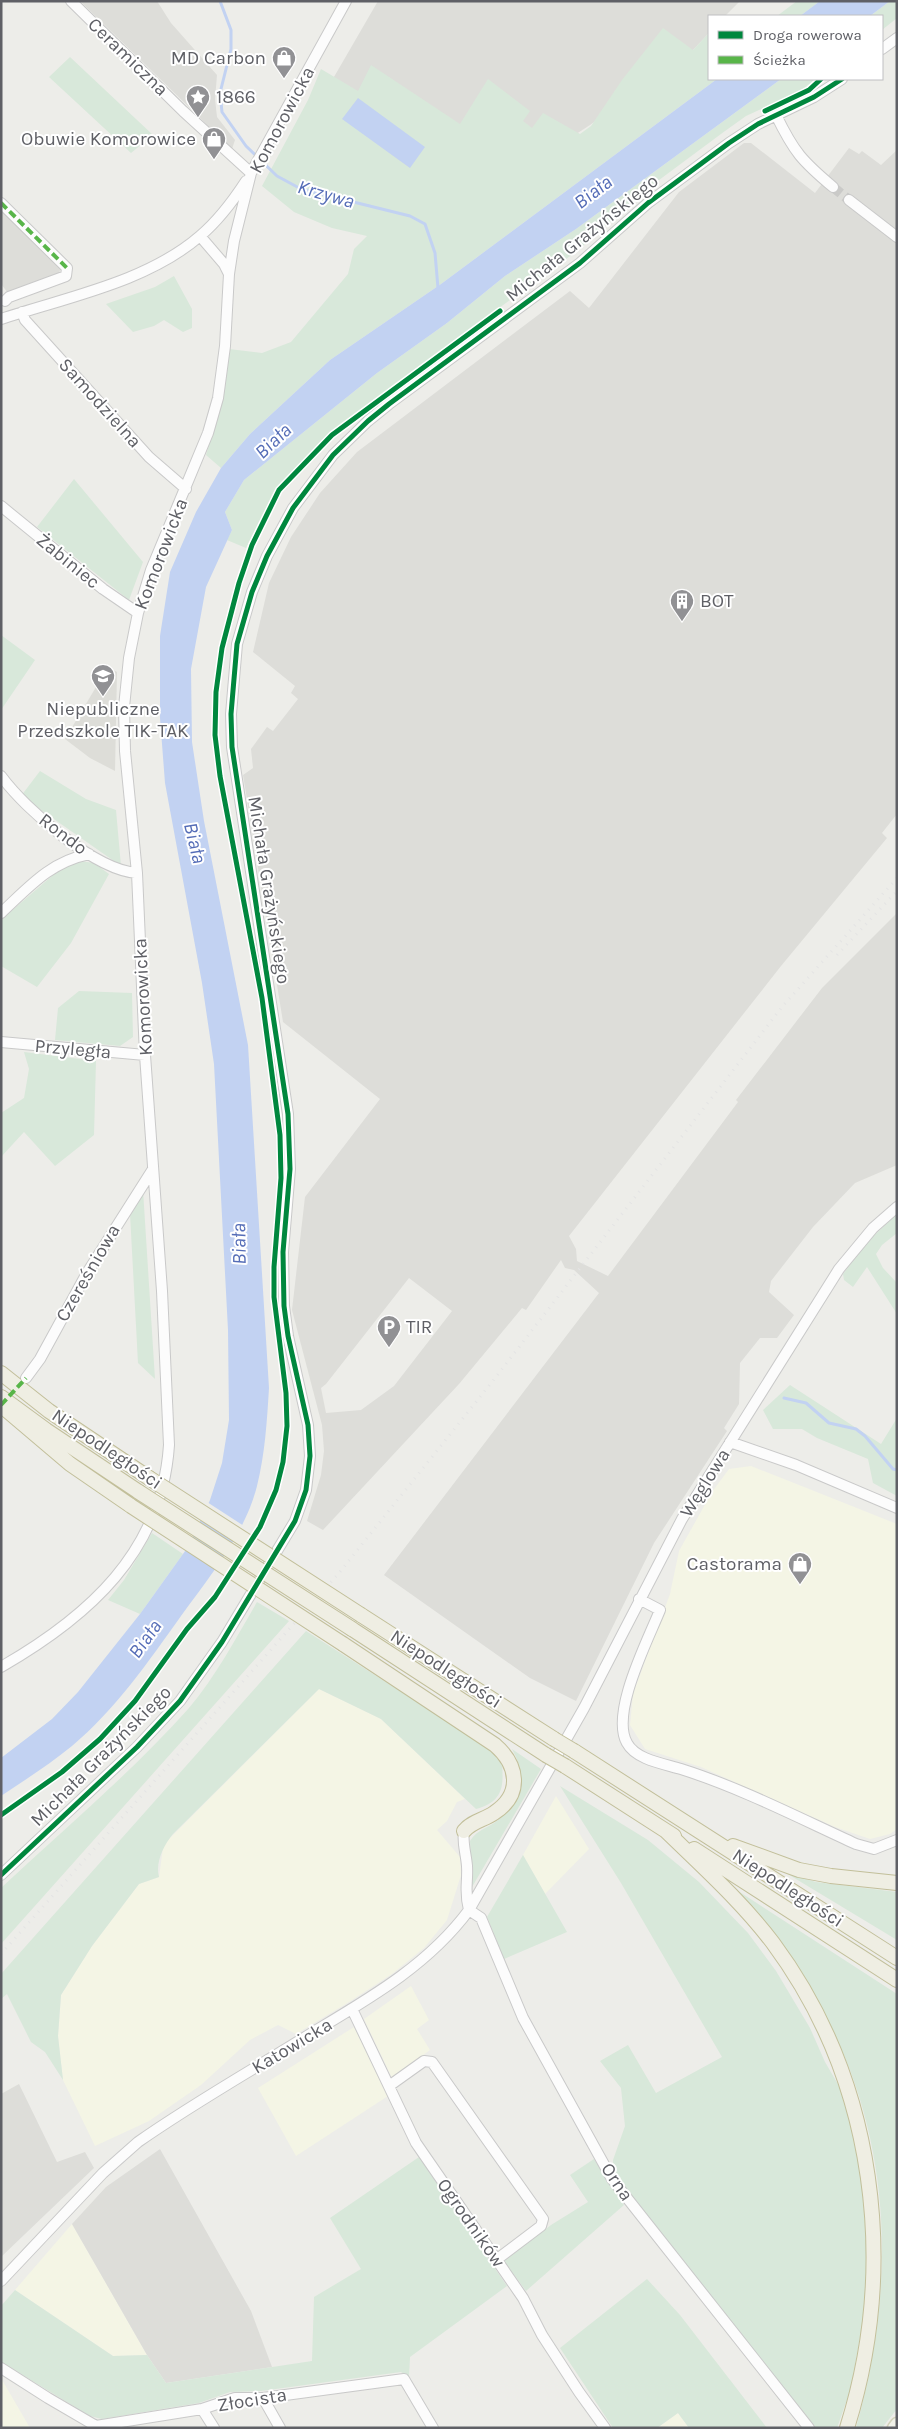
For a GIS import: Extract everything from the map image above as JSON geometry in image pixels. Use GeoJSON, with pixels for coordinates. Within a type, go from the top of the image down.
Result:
{"type":"FeatureCollection","features":[{"type":"Feature","properties":{"kind":"highway","name":"Niepodległości"},"geometry":{"type":"LineString","coordinates":[[1,1373],[49,1411],[149,1478],[897,1958]]}},
{"type":"Feature","properties":{"kind":"highway","name":"Niepodległości"},"geometry":{"type":"LineString","coordinates":[[1,1396],[46,1430],[139,1492],[897,1980]]}},
{"type":"Feature","properties":{"kind":"highway"},"geometry":{"type":"LineString","coordinates":[[1,1406],[62,1459],[495,1744],[506,1754],[513,1766],[514,1782],[510,1796],[502,1807],[492,1815],[472,1823],[464,1831]]}},
{"type":"Feature","properties":{"kind":"highway"},"geometry":{"type":"LineString","coordinates":[[666,1831],[734,1899],[772,1943],[799,1983],[845,2073],[863,2129],[873,2175],[878,2213],[880,2269],[875,2317],[867,2364],[847,2428]]}},
{"type":"Feature","properties":{"kind":"highway"},"geometry":{"type":"LineString","coordinates":[[709,1837],[799,1870],[831,1876],[897,1882]]}},
{"type":"Feature","properties":{"kind":"main road"},"geometry":{"type":"LineString","coordinates":[[894,2428],[897,2424]]}},
{"type":"Feature","properties":{"kind":"street","name":"Ceramiczna"},"geometry":{"type":"LineString","coordinates":[[71,1],[183,111],[253,171]]}},
{"type":"Feature","properties":{"kind":"street","name":"Komorowicka"},"geometry":{"type":"LineString","coordinates":[[1,1667],[52,1636],[83,1613],[105,1590],[129,1559],[147,1527],[161,1496],[167,1470],[169,1445],[162,1291],[145,1055],[137,873],[125,751],[124,707],[128,658],[138,613],[151,570],[208,433],[218,398],[225,346],[229,274],[234,241],[253,171],[346,1]]}},
{"type":"Feature","properties":{"kind":"street"},"geometry":{"type":"LineString","coordinates":[[883,48],[897,38]]}},
{"type":"Feature","properties":{"kind":"street","name":"Michała Grażyńskiego"},"geometry":{"type":"LineString","coordinates":[[1,1875],[136,1747],[180,1701],[222,1642],[280,1548],[295,1521],[306,1490],[310,1456],[308,1425],[288,1336],[284,1306],[283,1252],[290,1170],[288,1114],[232,747],[231,705],[237,644],[261,568],[279,532],[306,489],[333,455],[368,421],[580,263],[648,203],[744,132],[814,98],[841,80]]}},
{"type":"Feature","properties":{"kind":"street"},"geometry":{"type":"LineString","coordinates":[[776,115],[790,143],[804,162],[833,187]]}},
{"type":"Feature","properties":{"kind":"street"},"geometry":{"type":"LineString","coordinates":[[1,204],[67,268],[66,276],[3,299],[6,317],[140,273],[182,250],[200,236],[232,202],[253,171]]}},
{"type":"Feature","properties":{"kind":"street"},"geometry":{"type":"LineString","coordinates":[[849,200],[897,237]]}},
{"type":"Feature","properties":{"kind":"street"},"geometry":{"type":"LineString","coordinates":[[200,236],[224,264],[229,274]]}},
{"type":"Feature","properties":{"kind":"street","name":"Samodzielna"},"geometry":{"type":"LineString","coordinates":[[22,312],[25,320],[149,457],[186,489]]}},
{"type":"Feature","properties":{"kind":"street","name":"Żabiniec"},"geometry":{"type":"LineString","coordinates":[[1,506],[103,589],[138,613]]}},
{"type":"Feature","properties":{"kind":"street","name":"Rondo"},"geometry":{"type":"LineString","coordinates":[[1,776],[13,793],[41,819],[89,854],[108,866],[125,872],[137,873]]}},
{"type":"Feature","properties":{"kind":"street"},"geometry":{"type":"LineString","coordinates":[[1,914],[43,874],[59,863],[89,854]]}},
{"type":"Feature","properties":{"kind":"street","name":"Przyległa"},"geometry":{"type":"LineString","coordinates":[[1,1042],[145,1055]]}},
{"type":"Feature","properties":{"kind":"street","name":"Czereśniowa"},"geometry":{"type":"LineString","coordinates":[[26,1378],[40,1359],[113,1229],[153,1168]]}},
{"type":"Feature","properties":{"kind":"street","name":"Węglowa"},"geometry":{"type":"LineString","coordinates":[[544,1779],[584,1708],[677,1527],[839,1269],[873,1228],[897,1207]]}},
{"type":"Feature","properties":{"kind":"street"},"geometry":{"type":"LineString","coordinates":[[730,1442],[796,1465],[897,1508]]}},
{"type":"Feature","properties":{"kind":"street"},"geometry":{"type":"LineString","coordinates":[[639,1599],[660,1610],[627,1689],[622,1724],[627,1744],[642,1756],[697,1774],[856,1844],[874,1849],[897,1840]]}},
{"type":"Feature","properties":{"kind":"street","name":"Katowicka"},"geometry":{"type":"LineString","coordinates":[[1,2281],[103,2173],[138,2142],[397,1980],[434,1951],[469,1910],[544,1779]]}},
{"type":"Feature","properties":{"kind":"street"},"geometry":{"type":"LineString","coordinates":[[464,1831],[462,1841],[467,1879],[465,1894],[469,1910]]}},
{"type":"Feature","properties":{"kind":"street","name":"Orna"},"geometry":{"type":"LineString","coordinates":[[469,1910],[481,1918],[523,2018],[612,2179],[809,2428]]}},
{"type":"Feature","properties":{"kind":"street","name":"Ogrodników"},"geometry":{"type":"LineString","coordinates":[[352,2009],[424,2155],[523,2298],[542,2334],[605,2428]]}},
{"type":"Feature","properties":{"kind":"street"},"geometry":{"type":"LineString","coordinates":[[389,2086],[424,2060],[432,2062],[543,2219],[541,2226],[496,2260]]}},
{"type":"Feature","properties":{"kind":"street","name":"Złocista"},"geometry":{"type":"LineString","coordinates":[[1,2368],[97,2427],[202,2408],[235,2398],[263,2398],[404,2379],[433,2428]]}},
{"type":"Feature","properties":{"kind":"street"},"geometry":{"type":"LineString","coordinates":[[263,2398],[280,2428]]}},
{"type":"Feature","properties":{"kind":"street"},"geometry":{"type":"LineString","coordinates":[[202,2408],[214,2428]]}},
{"type":"Feature","properties":{"kind":"shaded area"},"geometry":{"type":"Polygon","coordinates":[[[80,1],[157,1],[171,23],[217,75],[215,99],[217,117],[235,140],[232,149],[80,1]]]}},
{"type":"Feature","properties":{"kind":"shaded area"},"geometry":{"type":"Polygon","coordinates":[[[378,1],[740,1],[726,15],[708,15],[708,34],[693,50],[590,125],[444,220],[287,158],[378,1]]]}},
{"type":"Feature","properties":{"kind":"shaded area"},"geometry":{"type":"Polygon","coordinates":[[[797,1],[820,1],[801,15],[778,15],[797,1]]]}},
{"type":"Feature","properties":{"kind":"shaded area"},"geometry":{"type":"Polygon","coordinates":[[[890,1],[897,1],[897,18],[883,29],[883,15],[871,15],[890,1]]]}},
{"type":"Feature","properties":{"kind":"shaded area"},"geometry":{"type":"Polygon","coordinates":[[[663,28],[693,50],[708,34],[708,80],[716,80],[441,284],[330,360],[250,434],[221,468],[206,455],[222,400],[229,349],[262,353],[291,342],[348,274],[354,249],[367,236],[332,228],[294,212],[262,186],[308,100],[321,69],[358,91],[371,65],[460,124],[488,79],[530,111],[523,121],[532,128],[543,113],[580,134],[591,126],[622,80],[663,28]],[[358,98],[343,119],[410,168],[358,98]]]}},
{"type":"Feature","properties":{"kind":"shaded area"},"geometry":{"type":"Polygon","coordinates":[[[70,57],[153,135],[131,153],[49,77],[70,57]]]}},
{"type":"Feature","properties":{"kind":"shaded area"},"geometry":{"type":"Polygon","coordinates":[[[780,80],[815,80],[800,91],[746,116],[725,131],[651,186],[577,251],[383,393],[322,442],[277,487],[246,548],[227,540],[232,530],[225,512],[244,480],[377,373],[447,323],[505,276],[576,229],[780,80]]]}},
{"type":"Feature","properties":{"kind":"shaded area"},"geometry":{"type":"Polygon","coordinates":[[[744,143],[751,143],[815,193],[849,148],[859,154],[862,151],[881,165],[897,150],[897,814],[882,833],[887,838],[781,966],[569,1236],[576,1249],[577,1261],[608,1276],[738,1102],[736,1100],[822,988],[897,913],[897,1165],[855,1183],[813,1227],[771,1281],[769,1292],[794,1315],[777,1338],[760,1338],[740,1363],[739,1404],[724,1428],[727,1431],[654,1543],[576,1701],[530,1678],[384,1575],[599,1293],[574,1270],[565,1268],[561,1260],[526,1310],[522,1308],[459,1384],[323,1530],[307,1521],[321,1475],[324,1451],[322,1425],[292,1310],[305,1197],[380,1099],[283,1022],[243,775],[253,768],[251,749],[267,727],[273,731],[298,699],[291,693],[295,686],[253,652],[269,583],[291,537],[320,493],[357,452],[570,291],[589,308],[679,192],[744,143]],[[409,1278],[321,1388],[326,1413],[361,1410],[394,1386],[452,1311],[409,1278]]]}},
{"type":"Feature","properties":{"kind":"shaded area"},"geometry":{"type":"Polygon","coordinates":[[[2,209],[61,266],[59,274],[8,293],[1,284],[2,209]]]}},
{"type":"Feature","properties":{"kind":"shaded area"},"geometry":{"type":"Polygon","coordinates":[[[174,276],[192,309],[192,328],[183,332],[164,320],[154,326],[133,332],[106,304],[155,287],[174,276]]]}},
{"type":"Feature","properties":{"kind":"shaded area"},"geometry":{"type":"Polygon","coordinates":[[[74,479],[143,562],[129,600],[37,527],[74,479]]]}},
{"type":"Feature","properties":{"kind":"shaded area"},"geometry":{"type":"Polygon","coordinates":[[[1,635],[35,660],[1,710],[1,635]]]}},
{"type":"Feature","properties":{"kind":"shaded area","name":"Niepubliczne Przedszkole TIK-TAK"},"geometry":{"type":"Polygon","coordinates":[[[108,667],[117,672],[115,771],[90,758],[65,739],[108,667]]]}},
{"type":"Feature","properties":{"kind":"shaded area"},"geometry":{"type":"Polygon","coordinates":[[[40,771],[86,799],[116,810],[121,866],[21,796],[40,771]]]}},
{"type":"Feature","properties":{"kind":"shaded area"},"geometry":{"type":"Polygon","coordinates":[[[80,861],[94,863],[109,874],[71,943],[37,987],[1,966],[1,920],[60,869],[80,861]]]}},
{"type":"Feature","properties":{"kind":"shaded area"},"geometry":{"type":"Polygon","coordinates":[[[79,991],[132,993],[133,1037],[120,1046],[55,1040],[58,1008],[79,991]]]}},
{"type":"Feature","properties":{"kind":"shaded area"},"geometry":{"type":"Polygon","coordinates":[[[24,1052],[96,1061],[94,1135],[55,1166],[24,1132],[1,1157],[1,1113],[24,1098],[29,1069],[24,1052]]]}},
{"type":"Feature","properties":{"kind":"shaded area"},"geometry":{"type":"Polygon","coordinates":[[[143,1190],[155,1379],[138,1363],[130,1214],[143,1190]]]}},
{"type":"Feature","properties":{"kind":"shaded area"},"geometry":{"type":"Polygon","coordinates":[[[897,1214],[897,1233],[882,1245],[876,1254],[883,1268],[897,1283],[897,1314],[867,1267],[853,1287],[844,1280],[843,1274],[868,1241],[897,1214]]]}},
{"type":"Feature","properties":{"kind":"shaded area"},"geometry":{"type":"Polygon","coordinates":[[[790,1385],[881,1444],[897,1418],[897,1496],[873,1483],[868,1459],[817,1438],[802,1429],[773,1429],[763,1410],[790,1385]]]}},
{"type":"Feature","properties":{"kind":"shaded area"},"geometry":{"type":"Polygon","coordinates":[[[751,1466],[897,1524],[897,1829],[890,1834],[870,1839],[835,1827],[701,1767],[645,1749],[630,1725],[633,1694],[670,1594],[679,1551],[712,1492],[729,1469],[751,1466]]]}},
{"type":"Feature","properties":{"kind":"shaded area"},"geometry":{"type":"Polygon","coordinates":[[[152,1533],[183,1554],[140,1614],[108,1600],[124,1580],[152,1533]]]}},
{"type":"Feature","properties":{"kind":"shaded area"},"geometry":{"type":"Polygon","coordinates":[[[257,1602],[289,1621],[1,1944],[1,1888],[121,1778],[189,1708],[217,1670],[257,1602]]]}},
{"type":"Feature","properties":{"kind":"shaded area"},"geometry":{"type":"Polygon","coordinates":[[[306,1631],[489,1748],[502,1764],[502,1787],[500,1793],[485,1806],[476,1809],[381,1719],[319,1689],[173,1834],[166,1843],[159,1860],[159,1877],[139,1884],[92,1946],[61,1995],[58,2036],[63,2080],[45,2052],[31,2042],[7,1994],[1,1999],[1,1974],[306,1631]]]}},
{"type":"Feature","properties":{"kind":"shaded area"},"geometry":{"type":"Polygon","coordinates":[[[319,1689],[381,1719],[465,1799],[457,1802],[447,1821],[437,1830],[460,1857],[461,1875],[447,1920],[424,1948],[392,1974],[349,2002],[296,2034],[278,2025],[250,2040],[201,2085],[149,2121],[95,2146],[63,2080],[58,2036],[61,1995],[92,1946],[139,1884],[159,1877],[163,1848],[167,1841],[319,1689]]]}},
{"type":"Feature","properties":{"kind":"shaded area"},"geometry":{"type":"Polygon","coordinates":[[[512,1749],[541,1769],[472,1887],[470,1841],[476,1834],[503,1815],[515,1794],[519,1770],[517,1759],[512,1749]]]}},
{"type":"Feature","properties":{"kind":"shaded area"},"geometry":{"type":"Polygon","coordinates":[[[560,1786],[648,1840],[699,1882],[748,1933],[776,1971],[810,2028],[825,2062],[842,2091],[861,2161],[865,2206],[868,2292],[851,2388],[837,2428],[816,2428],[613,2172],[613,2160],[625,2126],[621,2088],[600,2061],[628,2045],[656,2093],[722,2057],[621,1883],[560,1786]]]}},
{"type":"Feature","properties":{"kind":"shaded area"},"geometry":{"type":"Polygon","coordinates":[[[556,1796],[589,1849],[545,1894],[523,1855],[556,1796]]]}},
{"type":"Feature","properties":{"kind":"shaded area"},"geometry":{"type":"Polygon","coordinates":[[[523,1855],[567,1932],[504,1959],[487,1917],[523,1855]]]}},
{"type":"Feature","properties":{"kind":"shaded area"},"geometry":{"type":"Polygon","coordinates":[[[786,1873],[816,1882],[897,1892],[897,1940],[786,1873]]]}},
{"type":"Feature","properties":{"kind":"shaded area"},"geometry":{"type":"Polygon","coordinates":[[[732,1887],[897,1994],[897,2409],[882,2428],[856,2428],[869,2372],[878,2316],[882,2260],[880,2205],[873,2150],[859,2096],[839,2043],[812,1992],[732,1887]]]}},
{"type":"Feature","properties":{"kind":"shaded area"},"geometry":{"type":"Polygon","coordinates":[[[411,1986],[429,2020],[417,2029],[430,2050],[392,2078],[364,2019],[411,1986]]]}},
{"type":"Feature","properties":{"kind":"shaded area"},"geometry":{"type":"Polygon","coordinates":[[[354,2027],[388,2096],[296,2156],[258,2088],[354,2027]]]}},
{"type":"Feature","properties":{"kind":"shaded area"},"geometry":{"type":"Polygon","coordinates":[[[19,2084],[57,2162],[85,2152],[94,2168],[1,2257],[1,2094],[19,2084]]]}},
{"type":"Feature","properties":{"kind":"shaded area"},"geometry":{"type":"Polygon","coordinates":[[[160,2149],[251,2311],[272,2367],[166,2383],[147,2355],[72,2224],[106,2187],[160,2149]]]}},
{"type":"Feature","properties":{"kind":"shaded area"},"geometry":{"type":"Polygon","coordinates":[[[419,2157],[507,2286],[410,2357],[409,2377],[401,2372],[261,2391],[230,2392],[199,2403],[102,2419],[90,2416],[1,2362],[1,2306],[15,2290],[113,2356],[147,2355],[166,2383],[312,2361],[314,2297],[361,2269],[330,2218],[419,2157]]]}},
{"type":"Feature","properties":{"kind":"shaded area"},"geometry":{"type":"Polygon","coordinates":[[[594,2159],[624,2205],[526,2291],[504,2261],[551,2225],[588,2202],[570,2175],[594,2159]]]}},
{"type":"Feature","properties":{"kind":"shaded area"},"geometry":{"type":"Polygon","coordinates":[[[72,2224],[147,2355],[113,2356],[15,2290],[72,2224]]]}},
{"type":"Feature","properties":{"kind":"shaded area"},"geometry":{"type":"Polygon","coordinates":[[[647,2279],[680,2315],[767,2428],[689,2428],[678,2413],[657,2428],[613,2428],[560,2348],[647,2279]]]}},
{"type":"Feature","properties":{"kind":"shaded area"},"geometry":{"type":"Polygon","coordinates":[[[1,2378],[30,2428],[1,2428],[1,2378]]]}},
{"type":"Feature","properties":{"kind":"shaded area"},"geometry":{"type":"Polygon","coordinates":[[[678,2413],[689,2428],[657,2428],[678,2413]]]}},
{"type":"Feature","properties":{"kind":"water"},"geometry":{"type":"Polygon","coordinates":[[[820,1],[890,1],[871,15],[801,15],[820,1]]]}},
{"type":"Feature","properties":{"kind":"water","name":"Biała"},"geometry":{"type":"Polygon","coordinates":[[[716,80],[780,80],[576,229],[505,276],[447,323],[377,373],[244,480],[225,512],[232,530],[206,587],[191,669],[192,742],[204,821],[248,1045],[269,1388],[262,1462],[251,1504],[235,1538],[215,1570],[131,1684],[103,1717],[72,1746],[1,1796],[1,1758],[52,1719],[78,1692],[140,1614],[188,1547],[210,1500],[222,1463],[229,1420],[228,1330],[214,1064],[202,983],[165,783],[160,718],[160,636],[170,572],[196,512],[221,468],[250,434],[330,360],[441,284],[716,80]]]}},
{"type":"Feature","properties":{"kind":"water"},"geometry":{"type":"Polygon","coordinates":[[[358,98],[425,147],[410,168],[342,119],[358,98]]]}},
{"type":"Feature","properties":{"kind":"pier"},"geometry":{"type":"Polygon","coordinates":[[[207,1502],[244,1526],[234,1542],[199,1519],[207,1502]]]}},
{"type":"Feature","properties":{"kind":"waterway","name":"Krzywa"},"geometry":{"type":"LineString","coordinates":[[220,1],[231,30],[231,49],[220,93],[222,112],[246,146],[277,176],[301,189],[410,216],[425,224],[435,253],[438,288]]}},
{"type":"Feature","properties":{"kind":"waterway"},"geometry":{"type":"LineString","coordinates":[[784,1398],[806,1403],[829,1423],[856,1429],[865,1436],[893,1469],[897,1470]]}},
{"type":"Feature","properties":{"kind":"tunnel"},"geometry":{"type":"LineString","coordinates":[[833,187],[849,200]]}},
{"type":"Feature","properties":{"kind":"railway"},"geometry":{"type":"LineString","coordinates":[[1,1954],[339,1573],[492,1382],[782,1007],[897,878]]}},
{"type":"Feature","properties":{"kind":"railway"},"geometry":{"type":"LineString","coordinates":[[837,955],[897,891]]}},
{"type":"Feature","properties":{"kind":"marked path"},"geometry":{"type":"LineString","coordinates":[[1,203],[67,268]]}},
{"type":"Feature","properties":{"kind":"marked path"},"geometry":{"type":"LineString","coordinates":[[1,1405],[26,1378]]}},
{"type":"Feature","properties":{"kind":"cycle path"},"geometry":{"type":"LineString","coordinates":[[765,111],[809,90],[820,80]]}},
{"type":"Feature","properties":{"kind":"cycle path"},"geometry":{"type":"LineString","coordinates":[[1,1875],[137,1747],[180,1701],[222,1642],[295,1521],[306,1490],[310,1456],[308,1425],[288,1336],[284,1306],[283,1252],[290,1169],[288,1114],[232,747],[231,714],[237,644],[252,592],[267,556],[293,508],[333,455],[368,421],[580,263],[648,203],[729,143],[758,124],[814,97],[840,80]]}},
{"type":"Feature","properties":{"kind":"cycle path"},"geometry":{"type":"LineString","coordinates":[[1,1815],[62,1772],[100,1739],[135,1701],[187,1629],[215,1597],[260,1527],[276,1490],[283,1462],[287,1426],[286,1393],[274,1297],[274,1267],[281,1178],[280,1135],[262,998],[220,776],[215,735],[216,692],[222,648],[239,583],[252,545],[279,490],[332,435],[500,311]]}},
{"type":"Feature","properties":{"kind":"place","name":"MD Carbon"},"geometry":{"type":"Point","coordinates":[284,79]}},
{"type":"Feature","properties":{"kind":"place","name":"1866"},"geometry":{"type":"Point","coordinates":[198,118]}},
{"type":"Feature","properties":{"kind":"place","name":"Obuwie Komorowice"},"geometry":{"type":"Point","coordinates":[214,160]}},
{"type":"Feature","properties":{"kind":"place","name":"BOT"},"geometry":{"type":"Point","coordinates":[682,622]}},
{"type":"Feature","properties":{"kind":"place","name":"Niepubliczne Przedszkole TIK-TAK"},"geometry":{"type":"Point","coordinates":[103,697]}},
{"type":"Feature","properties":{"kind":"place","name":"TIR"},"geometry":{"type":"Point","coordinates":[389,1348]}},
{"type":"Feature","properties":{"kind":"place","name":"Castorama"},"geometry":{"type":"Point","coordinates":[800,1585]}}]}
